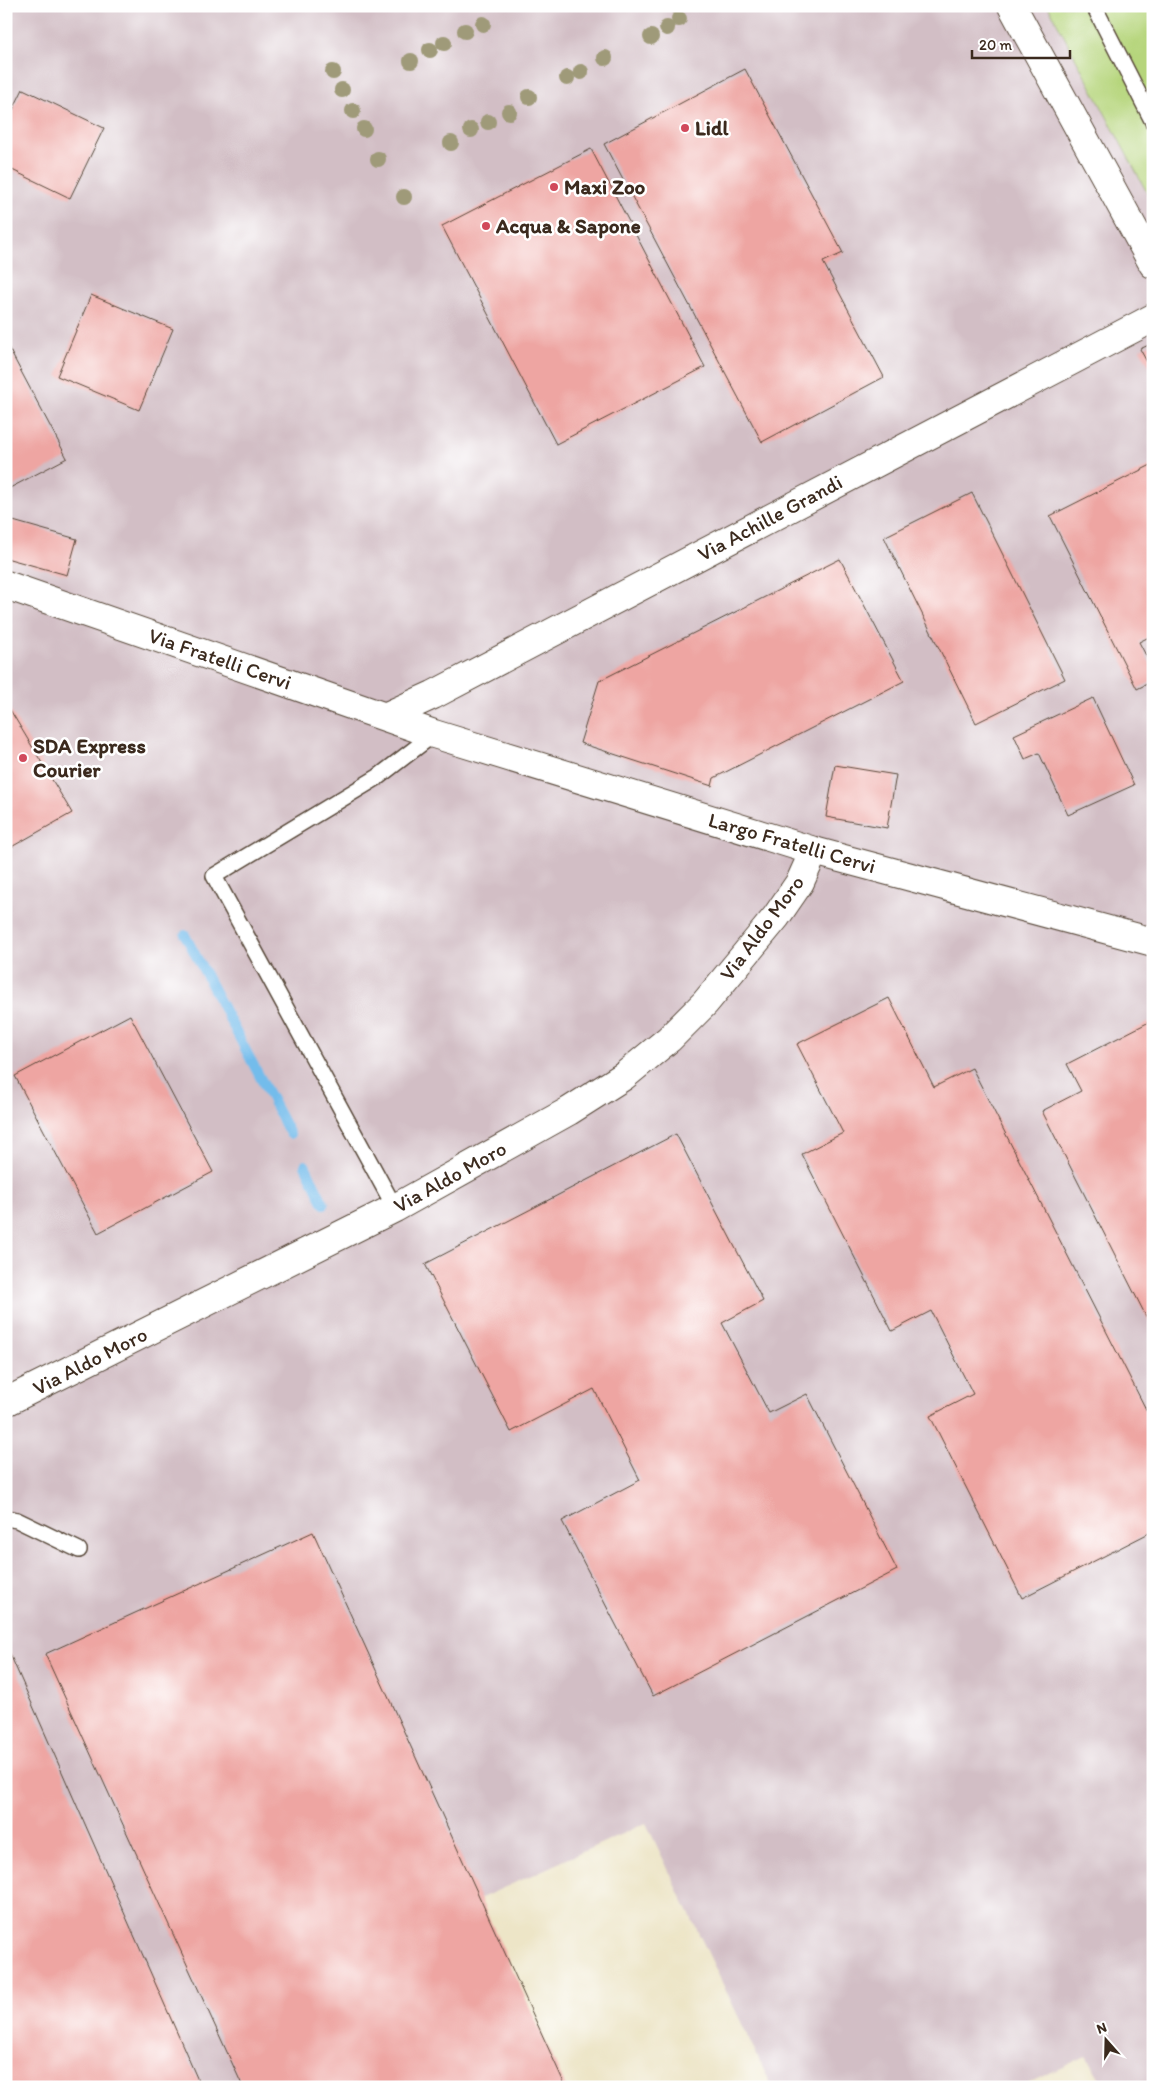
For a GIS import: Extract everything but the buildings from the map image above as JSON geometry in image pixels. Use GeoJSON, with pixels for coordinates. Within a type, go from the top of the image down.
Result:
{"type":"FeatureCollection","features":[{"type":"Feature","properties":{"kind":"street"},"geometry":{"type":"LineString","coordinates":[[1012,6],[1153,264]]}},
{"type":"Feature","properties":{"kind":"street","name":"Via Achille Grandi"},"geometry":{"type":"LineString","coordinates":[[387,716],[434,695],[1153,318]]}},
{"type":"Feature","properties":{"kind":"street","name":"Via Fratelli Cervi"},"geometry":{"type":"LineString","coordinates":[[6,585],[387,716],[434,734]]}},
{"type":"Feature","properties":{"kind":"street","name":"Largo Fratelli Cervi"},"geometry":{"type":"LineString","coordinates":[[434,734],[814,851],[1153,942]]}},
{"type":"Feature","properties":{"kind":"street","name":"Via Aldo Moro"},"geometry":{"type":"LineString","coordinates":[[6,1402],[395,1208],[569,1111],[624,1076],[669,1039],[705,1003],[776,917],[800,882],[814,851]]}},
{"type":"Feature","properties":{"kind":"lane"},"geometry":{"type":"LineString","coordinates":[[1094,6],[1153,122]]}},
{"type":"Feature","properties":{"kind":"lane"},"geometry":{"type":"LineString","coordinates":[[395,1208],[214,876],[378,777],[434,734]]}},
{"type":"Feature","properties":{"kind":"lane"},"geometry":{"type":"LineString","coordinates":[[6,1518],[17,1520],[79,1550]]}},
{"type":"Feature","properties":{"kind":"shaded area"},"geometry":{"type":"Polygon","coordinates":[[[6,6],[1153,6],[1153,2087],[1105,2087],[1086,2056],[1020,2087],[772,2087],[646,1823],[336,1964],[395,2087],[6,2087],[6,6]]]}},
{"type":"Feature","properties":{"kind":"green space"},"geometry":{"type":"Polygon","coordinates":[[[1048,6],[1153,6],[1153,204],[1048,6]]]}},
{"type":"Feature","properties":{"kind":"waterway"},"geometry":{"type":"LineString","coordinates":[[185,935],[290,1134]]}},
{"type":"Feature","properties":{"kind":"waterway"},"geometry":{"type":"LineString","coordinates":[[305,1165],[324,1204]]}},
{"type":"Feature","properties":{"kind":"place","name":"Lidl"},"geometry":{"type":"Point","coordinates":[685,128]}},
{"type":"Feature","properties":{"kind":"place","name":"Maxi Zoo"},"geometry":{"type":"Point","coordinates":[554,187]}},
{"type":"Feature","properties":{"kind":"place","name":"Acqua & Sapone"},"geometry":{"type":"Point","coordinates":[486,226]}},
{"type":"Feature","properties":{"kind":"place","name":"SDA Express Courier"},"geometry":{"type":"Point","coordinates":[23,758]}}]}
